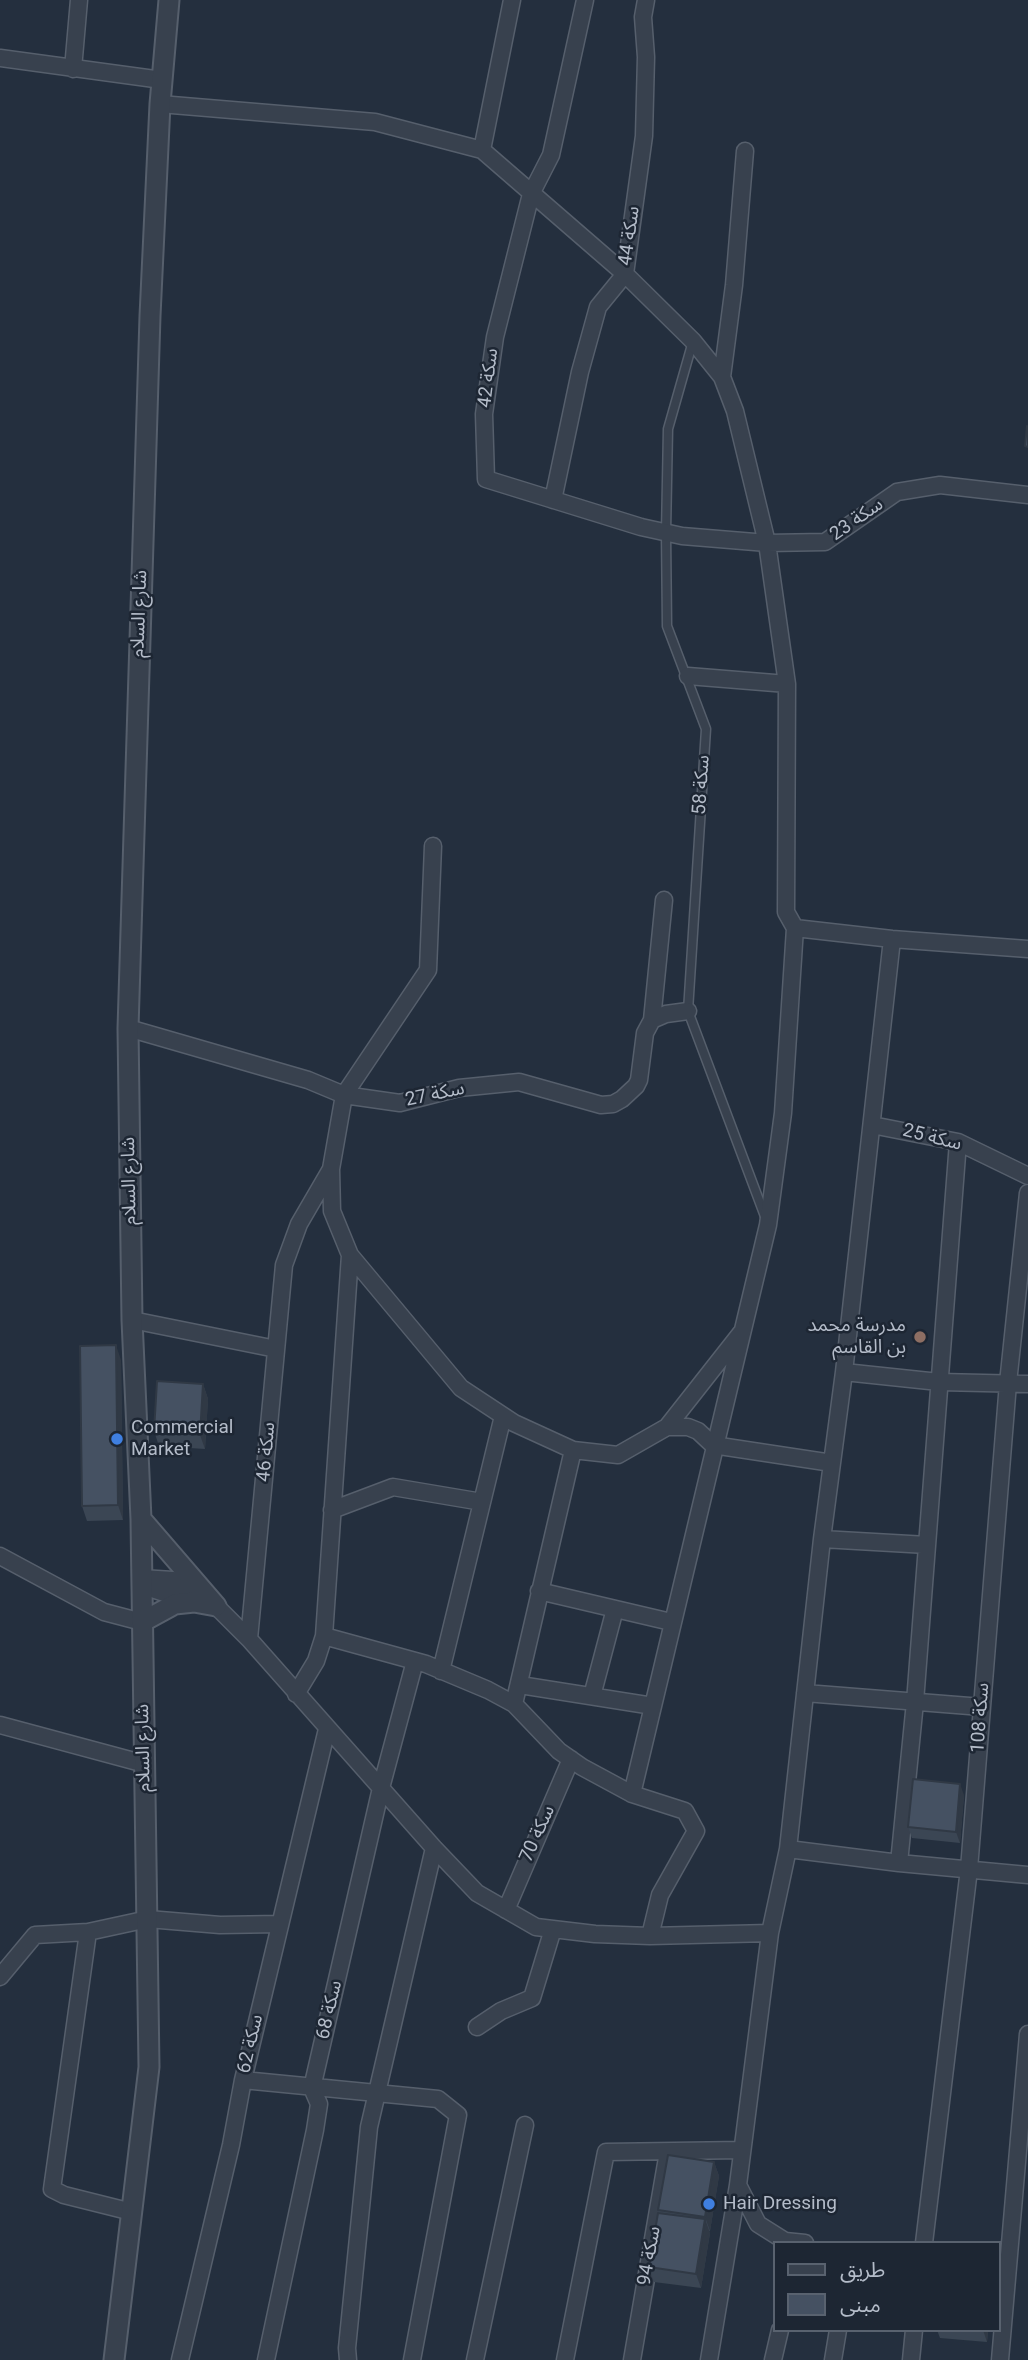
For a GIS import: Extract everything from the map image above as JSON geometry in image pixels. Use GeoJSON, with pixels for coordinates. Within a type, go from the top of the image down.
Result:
{"type":"FeatureCollection","features":[{"type":"Feature","properties":{"kind":"street"},"geometry":{"type":"LineString","coordinates":[[73,69],[79,0]]}},
{"type":"Feature","properties":{"kind":"street","name":"شارع السلام"},"geometry":{"type":"LineString","coordinates":[[114,2360],[149,2067],[141,1519],[132,1320],[128,1028],[149,330],[160,104],[169,0]]}},
{"type":"Feature","properties":{"kind":"street"},"geometry":{"type":"LineString","coordinates":[[482,150],[512,0]]}},
{"type":"Feature","properties":{"kind":"street","name":"سكة 42"},"geometry":{"type":"LineString","coordinates":[[585,0],[551,155],[531,194],[495,337],[484,414],[486,480],[666,533],[767,543]]}},
{"type":"Feature","properties":{"kind":"street","name":"سكة 44"},"geometry":{"type":"LineString","coordinates":[[553,500],[580,372],[598,307],[625,274],[644,136],[646,57],[643,16],[646,0]]}},
{"type":"Feature","properties":{"kind":"street"},"geometry":{"type":"LineString","coordinates":[[0,58],[162,80]]}},
{"type":"Feature","properties":{"kind":"street"},"geometry":{"type":"LineString","coordinates":[[160,104],[375,122],[482,150],[625,274],[692,341],[722,377],[735,411],[767,543],[787,684],[786,912],[795,928],[783,1113],[768,1225],[713,1445],[632,1794]]}},
{"type":"Feature","properties":{"kind":"street"},"geometry":{"type":"LineString","coordinates":[[722,377],[734,285],[745,151]]}},
{"type":"Feature","properties":{"kind":"street","name":"سكة 23"},"geometry":{"type":"LineString","coordinates":[[767,543],[825,542],[897,492],[940,485],[1028,495]]}},
{"type":"Feature","properties":{"kind":"street"},"geometry":{"type":"LineString","coordinates":[[688,676],[787,684]]}},
{"type":"Feature","properties":{"kind":"street"},"geometry":{"type":"LineString","coordinates":[[433,846],[428,970],[344,1095],[331,1169],[332,1211],[350,1255],[461,1388],[503,1416],[573,1450],[618,1455],[667,1427],[741,1333]]}},
{"type":"Feature","properties":{"kind":"street"},"geometry":{"type":"LineString","coordinates":[[664,900],[652,1020],[667,1014],[688,1011]]}},
{"type":"Feature","properties":{"kind":"street"},"geometry":{"type":"LineString","coordinates":[[795,928],[892,939],[1028,949]]}},
{"type":"Feature","properties":{"kind":"street"},"geometry":{"type":"LineString","coordinates":[[709,2360],[738,2185],[770,1933],[788,1849],[892,939]]}},
{"type":"Feature","properties":{"kind":"street","name":"سكة 27"},"geometry":{"type":"LineString","coordinates":[[128,1028],[309,1080],[344,1095],[400,1103],[459,1088],[519,1082],[601,1105],[613,1104],[636,1086],[645,1033],[652,1020]]}},
{"type":"Feature","properties":{"kind":"street","name":"سكة 25"},"geometry":{"type":"LineString","coordinates":[[872,1125],[958,1142],[1028,1175]]}},
{"type":"Feature","properties":{"kind":"street"},"geometry":{"type":"LineString","coordinates":[[899,1863],[915,1702],[958,1142]]}},
{"type":"Feature","properties":{"kind":"street","name":"سكة 46"},"geometry":{"type":"LineString","coordinates":[[249,1639],[284,1265],[299,1224],[331,1169]]}},
{"type":"Feature","properties":{"kind":"street","name":"سكة 108"},"geometry":{"type":"LineString","coordinates":[[924,2241],[970,1870],[1008,1384],[1028,1192]]}},
{"type":"Feature","properties":{"kind":"street"},"geometry":{"type":"LineString","coordinates":[[296,1694],[317,1661],[324,1636],[350,1255]]}},
{"type":"Feature","properties":{"kind":"street"},"geometry":{"type":"LineString","coordinates":[[132,1320],[276,1349]]}},
{"type":"Feature","properties":{"kind":"street"},"geometry":{"type":"LineString","coordinates":[[844,1372],[939,1382],[1028,1384]]}},
{"type":"Feature","properties":{"kind":"street"},"geometry":{"type":"LineString","coordinates":[[441,1671],[503,1416]]}},
{"type":"Feature","properties":{"kind":"street"},"geometry":{"type":"LineString","coordinates":[[667,1427],[688,1427],[698,1431],[713,1445],[832,1463]]}},
{"type":"Feature","properties":{"kind":"street"},"geometry":{"type":"LineString","coordinates":[[514,1704],[573,1450]]}},
{"type":"Feature","properties":{"kind":"street"},"geometry":{"type":"LineString","coordinates":[[332,1510],[393,1487],[482,1502]]}},
{"type":"Feature","properties":{"kind":"street"},"geometry":{"type":"LineString","coordinates":[[141,1519],[216,1606],[249,1639],[477,1893],[536,1927],[594,1934],[650,1936],[770,1933]]}},
{"type":"Feature","properties":{"kind":"street"},"geometry":{"type":"LineString","coordinates":[[822,1539],[927,1545]]}},
{"type":"Feature","properties":{"kind":"street"},"geometry":{"type":"LineString","coordinates":[[0,1556],[104,1612],[142,1622],[174,1604],[194,1602]]}},
{"type":"Feature","properties":{"kind":"street"},"geometry":{"type":"LineString","coordinates":[[141,1578],[173,1580],[193,1588],[216,1606]]}},
{"type":"Feature","properties":{"kind":"street"},"geometry":{"type":"LineString","coordinates":[[141,1578],[155,1590],[216,1606]]}},
{"type":"Feature","properties":{"kind":"street"},"geometry":{"type":"LineString","coordinates":[[539,1591],[671,1622]]}},
{"type":"Feature","properties":{"kind":"street"},"geometry":{"type":"LineString","coordinates":[[592,1696],[615,1609]]}},
{"type":"Feature","properties":{"kind":"street"},"geometry":{"type":"LineString","coordinates":[[324,1636],[415,1661],[488,1690],[514,1704],[559,1751],[571,1759],[632,1794],[685,1811],[696,1832],[660,1895],[650,1936]]}},
{"type":"Feature","properties":{"kind":"street","name":"سكة 68"},"geometry":{"type":"LineString","coordinates":[[266,2360],[315,2130],[319,2104],[312,2088],[382,1788],[415,1661]]}},
{"type":"Feature","properties":{"kind":"street"},"geometry":{"type":"LineString","coordinates":[[520,1685],[653,1706]]}},
{"type":"Feature","properties":{"kind":"street"},"geometry":{"type":"LineString","coordinates":[[805,1693],[982,1707]]}},
{"type":"Feature","properties":{"kind":"street"},"geometry":{"type":"LineString","coordinates":[[0,1726],[145,1764]]}},
{"type":"Feature","properties":{"kind":"street","name":"سكة 62"},"geometry":{"type":"LineString","coordinates":[[180,2360],[231,2145],[279,1924],[327,1729]]}},
{"type":"Feature","properties":{"kind":"street","name":"سكة 70"},"geometry":{"type":"LineString","coordinates":[[506,1910],[571,1759]]}},
{"type":"Feature","properties":{"kind":"street"},"geometry":{"type":"LineString","coordinates":[[348,2360],[346,2348],[369,2127],[434,1848]]}},
{"type":"Feature","properties":{"kind":"street"},"geometry":{"type":"LineString","coordinates":[[788,1849],[1028,1875]]}},
{"type":"Feature","properties":{"kind":"street"},"geometry":{"type":"LineString","coordinates":[[0,1978],[35,1935],[88,1932],[148,1919],[220,1925],[279,1924]]}},
{"type":"Feature","properties":{"kind":"street"},"geometry":{"type":"LineString","coordinates":[[477,2027],[501,2011],[532,1998],[553,1929]]}},
{"type":"Feature","properties":{"kind":"street"},"geometry":{"type":"LineString","coordinates":[[88,1932],[52,2189],[64,2195],[132,2212]]}},
{"type":"Feature","properties":{"kind":"street"},"geometry":{"type":"LineString","coordinates":[[1000,2360],[1028,2034]]}},
{"type":"Feature","properties":{"kind":"street"},"geometry":{"type":"LineString","coordinates":[[243,2080],[438,2099],[458,2115],[412,2360]]}},
{"type":"Feature","properties":{"kind":"street"},"geometry":{"type":"LineString","coordinates":[[475,2360],[525,2125]]}},
{"type":"Feature","properties":{"kind":"street"},"geometry":{"type":"LineString","coordinates":[[565,2360],[606,2152],[742,2150]]}},
{"type":"Feature","properties":{"kind":"street","name":"سكة 94"},"geometry":{"type":"LineString","coordinates":[[632,2360],[668,2152]]}},
{"type":"Feature","properties":{"kind":"street"},"geometry":{"type":"LineString","coordinates":[[738,2185],[758,2224],[784,2241]]}},
{"type":"Feature","properties":{"kind":"street"},"geometry":{"type":"LineString","coordinates":[[773,2360],[780,2332]]}},
{"type":"Feature","properties":{"kind":"street"},"geometry":{"type":"LineString","coordinates":[[834,2360],[838,2332]]}},
{"type":"Feature","properties":{"kind":"street"},"geometry":{"type":"LineString","coordinates":[[911,2360],[914,2332]]}},
{"type":"Feature","properties":{"kind":"lane","name":"سكة 58"},"geometry":{"type":"LineString","coordinates":[[692,341],[668,429],[666,533],[667,626],[706,729],[688,1011],[768,1225]]}},
{"type":"Feature","properties":{"kind":"building"},"geometry":{"type":"Polygon","coordinates":[[[1028,427],[1028,447],[1025,446],[1028,427]]]}},
{"type":"Feature","properties":{"kind":"building"},"geometry":{"type":"Polygon","coordinates":[[[116,1345],[118,1505],[82,1506],[80,1346],[116,1345]]]}},
{"type":"Feature","properties":{"kind":"building"},"geometry":{"type":"Polygon","coordinates":[[[157,1381],[203,1384],[200,1435],[154,1431],[157,1381]]]}},
{"type":"Feature","properties":{"kind":"building"},"geometry":{"type":"Polygon","coordinates":[[[913,1779],[960,1784],[956,1832],[908,1827],[913,1779]]]}},
{"type":"Feature","properties":{"kind":"building"},"geometry":{"type":"Polygon","coordinates":[[[668,2155],[714,2162],[705,2217],[658,2210],[668,2155]]]}},
{"type":"Feature","properties":{"kind":"building"},"geometry":{"type":"Polygon","coordinates":[[[658,2213],[705,2219],[696,2274],[649,2267],[658,2213]]]}},
{"type":"Feature","properties":{"kind":"place","name":"مدرسة محمد بن القاسم"},"geometry":{"type":"Point","coordinates":[920,1337]}},
{"type":"Feature","properties":{"kind":"place","name":"Commercial Market"},"geometry":{"type":"Point","coordinates":[117,1439]}},
{"type":"Feature","properties":{"kind":"place","name":"Hair Dressing"},"geometry":{"type":"Point","coordinates":[709,2204]}}]}
